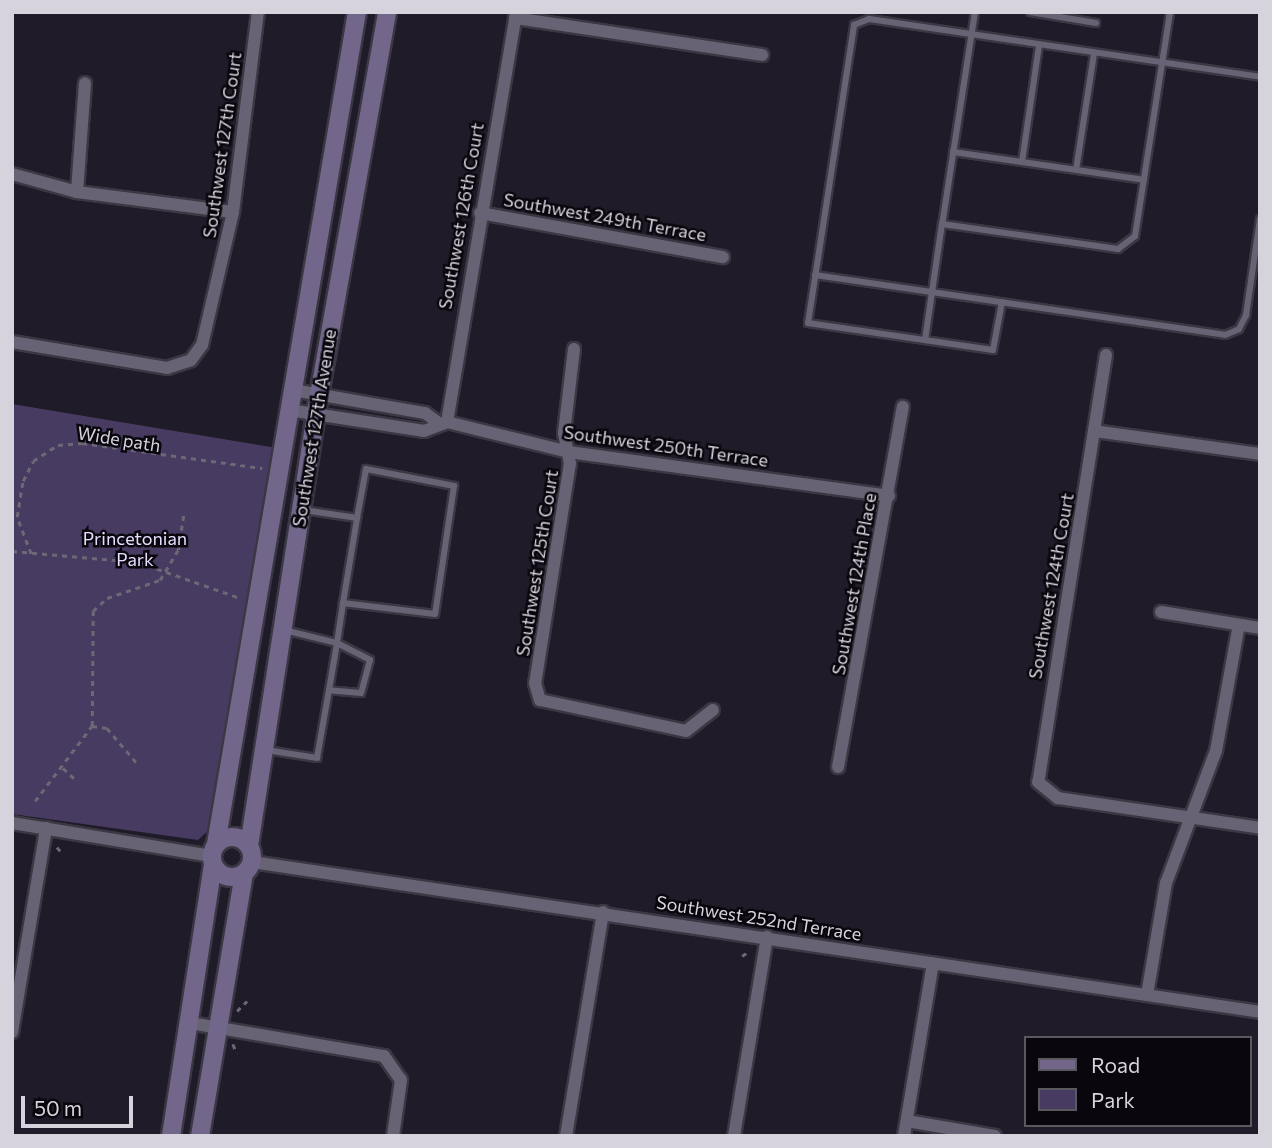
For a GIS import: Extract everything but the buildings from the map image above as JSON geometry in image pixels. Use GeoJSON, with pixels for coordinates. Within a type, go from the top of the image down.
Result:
{"type":"FeatureCollection","features":[{"type":"Feature","properties":{"kind":"street","name":"Southwest 127th Court"},"geometry":{"type":"LineString","coordinates":[[12,342],[167,368],[191,360],[202,345],[233,212],[258,12]]}},
{"type":"Feature","properties":{"kind":"street","name":"Southwest 127th Avenue"},"geometry":{"type":"LineString","coordinates":[[171,1136],[213,855],[357,12]]}},
{"type":"Feature","properties":{"kind":"street","name":"Southwest 127th Avenue"},"geometry":{"type":"LineString","coordinates":[[201,1136],[248,861],[318,395],[387,12]]}},
{"type":"Feature","properties":{"kind":"street","name":"Southwest 126th Court"},"geometry":{"type":"LineString","coordinates":[[443,423],[515,18],[762,55]]}},
{"type":"Feature","properties":{"kind":"street"},"geometry":{"type":"LineString","coordinates":[[77,192],[85,83]]}},
{"type":"Feature","properties":{"kind":"street"},"geometry":{"type":"LineString","coordinates":[[12,174],[77,192],[233,212]]}},
{"type":"Feature","properties":{"kind":"street","name":"Southwest 249th Terrace"},"geometry":{"type":"LineString","coordinates":[[480,213],[723,257]]}},
{"type":"Feature","properties":{"kind":"street","name":"Southwest 125th Court"},"geometry":{"type":"LineString","coordinates":[[574,349],[564,433],[569,452],[536,683],[540,700],[685,730],[713,710]]}},
{"type":"Feature","properties":{"kind":"street","name":"Southwest 124th Court"},"geometry":{"type":"LineString","coordinates":[[1106,355],[1038,782],[1058,799],[1192,818]]}},
{"type":"Feature","properties":{"kind":"street","name":"Southwest 250th Terrace"},"geometry":{"type":"LineString","coordinates":[[293,390],[425,413],[443,423],[569,452],[889,496]]}},
{"type":"Feature","properties":{"kind":"street","name":"Southwest 124th Place"},"geometry":{"type":"LineString","coordinates":[[838,766],[904,407]]}},
{"type":"Feature","properties":{"kind":"street","name":"Southwest 250th Terrace"},"geometry":{"type":"LineString","coordinates":[[289,410],[424,431],[443,423]]}},
{"type":"Feature","properties":{"kind":"street"},"geometry":{"type":"LineString","coordinates":[[1094,431],[1260,454]]}},
{"type":"Feature","properties":{"kind":"street"},"geometry":{"type":"LineString","coordinates":[[1161,612],[1260,628]]}},
{"type":"Feature","properties":{"kind":"street"},"geometry":{"type":"LineString","coordinates":[[254,625],[283,629]]}},
{"type":"Feature","properties":{"kind":"street"},"geometry":{"type":"LineString","coordinates":[[1147,995],[1166,883],[1216,751],[1239,625]]}},
{"type":"Feature","properties":{"kind":"street"},"geometry":{"type":"LineString","coordinates":[[1192,818],[1260,828]]}},
{"type":"Feature","properties":{"kind":"street"},"geometry":{"type":"LineString","coordinates":[[12,823],[213,855]]}},
{"type":"Feature","properties":{"kind":"street"},"geometry":{"type":"LineString","coordinates":[[12,1032],[17,979],[46,828]]}},
{"type":"Feature","properties":{"kind":"street"},"geometry":{"type":"LineString","coordinates":[[233,837],[248,861],[224,876],[213,855],[233,837]]}},
{"type":"Feature","properties":{"kind":"street","name":"Southwest 252nd Terrace"},"geometry":{"type":"LineString","coordinates":[[248,861],[1260,1012]]}},
{"type":"Feature","properties":{"kind":"street"},"geometry":{"type":"LineString","coordinates":[[566,1136],[603,912]]}},
{"type":"Feature","properties":{"kind":"street"},"geometry":{"type":"LineString","coordinates":[[734,1136],[767,937]]}},
{"type":"Feature","properties":{"kind":"street"},"geometry":{"type":"LineString","coordinates":[[904,1136],[933,963]]}},
{"type":"Feature","properties":{"kind":"street"},"geometry":{"type":"LineString","coordinates":[[190,1023],[374,1052],[398,1069],[393,1136]]}},
{"type":"Feature","properties":{"kind":"street"},"geometry":{"type":"LineString","coordinates":[[907,1121],[995,1136]]}},
{"type":"Feature","properties":{"kind":"lane"},"geometry":{"type":"LineString","coordinates":[[925,340],[975,12]]}},
{"type":"Feature","properties":{"kind":"lane"},"geometry":{"type":"LineString","coordinates":[[1030,12],[1096,23]]}},
{"type":"Feature","properties":{"kind":"lane"},"geometry":{"type":"LineString","coordinates":[[942,224],[1118,249],[1135,236],[1170,12]]}},
{"type":"Feature","properties":{"kind":"lane"},"geometry":{"type":"LineString","coordinates":[[1002,302],[993,350],[808,323],[854,25],[869,19],[1260,77]]}},
{"type":"Feature","properties":{"kind":"lane"},"geometry":{"type":"LineString","coordinates":[[1022,162],[1039,46]]}},
{"type":"Feature","properties":{"kind":"lane"},"geometry":{"type":"LineString","coordinates":[[1076,170],[1094,54]]}},
{"type":"Feature","properties":{"kind":"lane"},"geometry":{"type":"LineString","coordinates":[[953,152],[1144,180]]}},
{"type":"Feature","properties":{"kind":"lane"},"geometry":{"type":"LineString","coordinates":[[815,275],[1225,335],[1239,329],[1247,315],[1260,219]]}},
{"type":"Feature","properties":{"kind":"lane"},"geometry":{"type":"LineString","coordinates":[[264,750],[317,758],[357,518],[366,469],[448,482],[456,489],[435,614],[343,603]]}},
{"type":"Feature","properties":{"kind":"lane"},"geometry":{"type":"LineString","coordinates":[[301,510],[357,518]]}},
{"type":"Feature","properties":{"kind":"lane"},"geometry":{"type":"LineString","coordinates":[[283,629],[337,643],[366,655],[371,667],[361,693],[329,690]]}},
{"type":"Feature","properties":{"kind":"path","name":"Wide path"},"geometry":{"type":"LineString","coordinates":[[31,554],[17,517],[23,481],[33,461],[58,445],[82,443],[262,468]]}},
{"type":"Feature","properties":{"kind":"path"},"geometry":{"type":"LineString","coordinates":[[35,801],[92,726],[93,611],[107,597],[147,588],[166,573],[178,550],[184,513]]}},
{"type":"Feature","properties":{"kind":"path"},"geometry":{"type":"LineString","coordinates":[[12,551],[124,560],[240,598]]}},
{"type":"Feature","properties":{"kind":"path"},"geometry":{"type":"LineString","coordinates":[[92,726],[107,728],[136,762]]}},
{"type":"Feature","properties":{"kind":"path"},"geometry":{"type":"LineString","coordinates":[[61,767],[76,780]]}},
{"type":"Feature","properties":{"kind":"path"},"geometry":{"type":"LineString","coordinates":[[57,847],[62,853]]}},
{"type":"Feature","properties":{"kind":"path"},"geometry":{"type":"LineString","coordinates":[[742,956],[749,951]]}},
{"type":"Feature","properties":{"kind":"path"},"geometry":{"type":"LineString","coordinates":[[235,1013],[247,1001]]}},
{"type":"Feature","properties":{"kind":"path"},"geometry":{"type":"LineString","coordinates":[[233,1044],[237,1053]]}},
{"type":"Feature","properties":{"kind":"green space","name":"Princetonian Park"},"geometry":{"type":"Polygon","coordinates":[[[12,404],[277,448],[211,828],[198,840],[12,814],[12,404]]]}}]}
